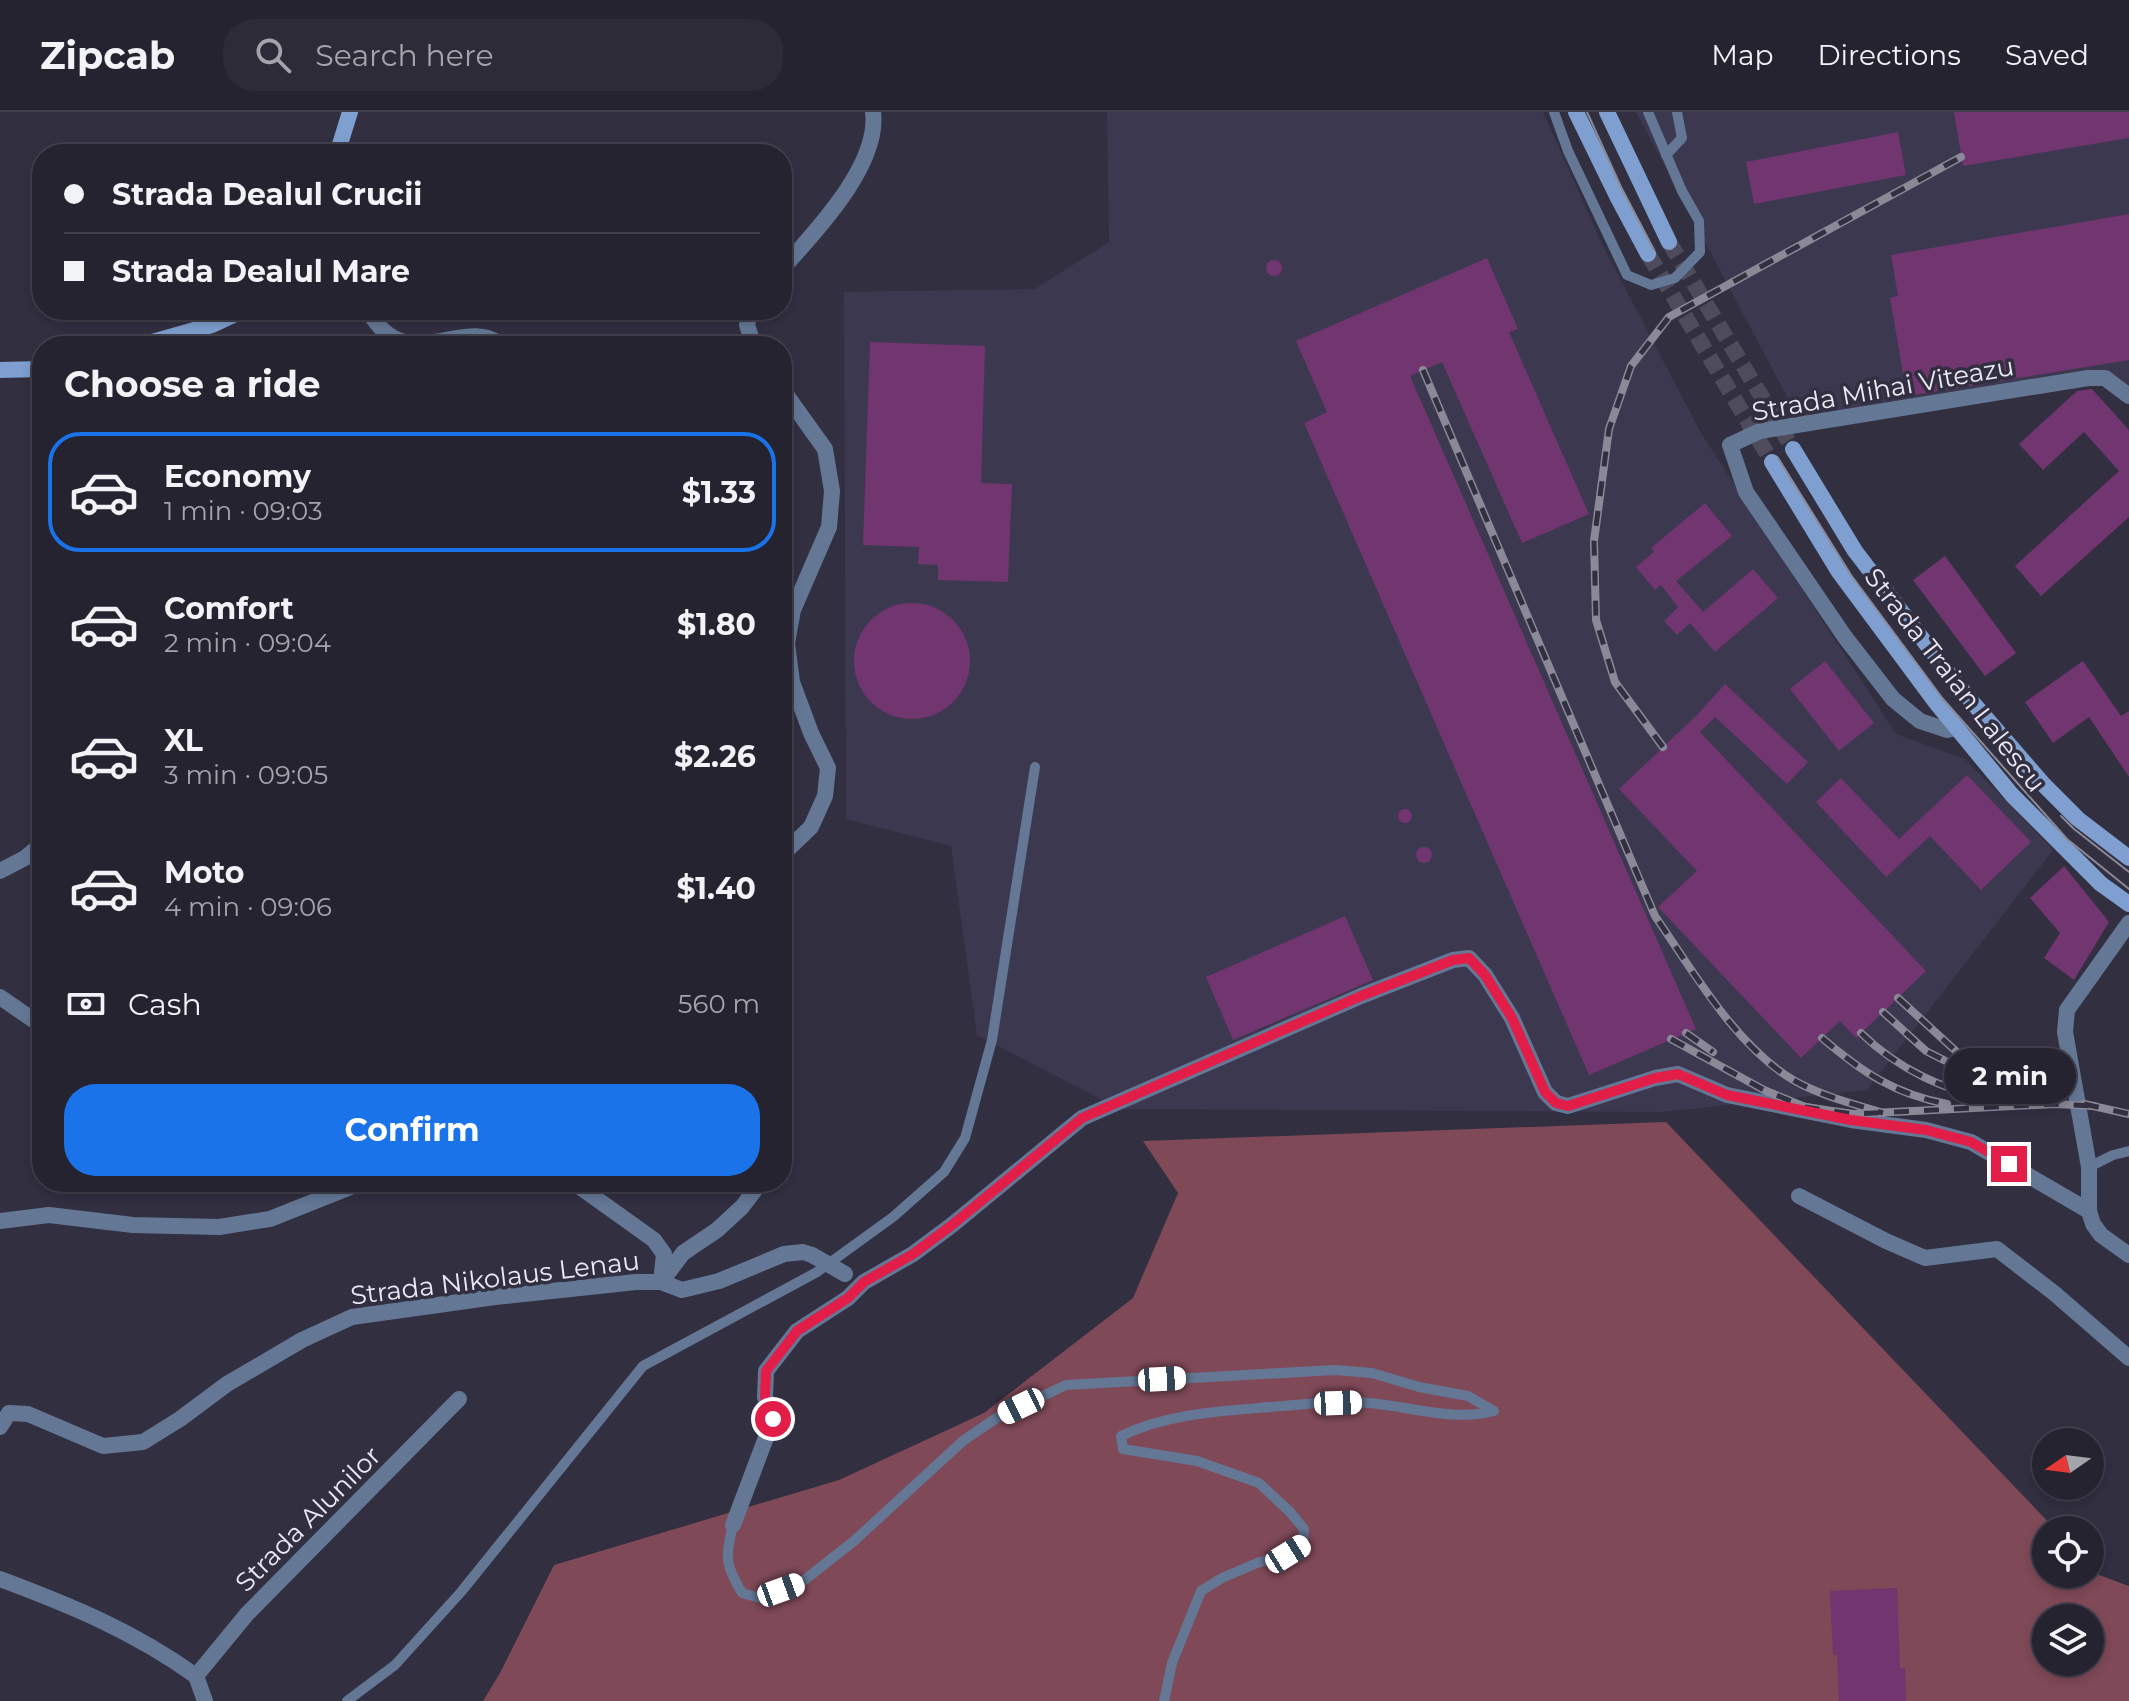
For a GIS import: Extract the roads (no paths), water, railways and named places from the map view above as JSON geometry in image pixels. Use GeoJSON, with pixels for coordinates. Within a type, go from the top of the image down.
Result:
{"type":"FeatureCollection","features":[{"type":"Feature","properties":{"kind":"main road"},"geometry":{"type":"LineString","coordinates":[[341,144],[350,112]]}},
{"type":"Feature","properties":{"kind":"main road"},"geometry":{"type":"LineString","coordinates":[[1576,112],[1648,254]]}},
{"type":"Feature","properties":{"kind":"main road"},"geometry":{"type":"LineString","coordinates":[[1607,112],[1669,242]]}},
{"type":"Feature","properties":{"kind":"main road"},"geometry":{"type":"LineString","coordinates":[[173,336],[223,320]]}},
{"type":"Feature","properties":{"kind":"main road"},"geometry":{"type":"LineString","coordinates":[[0,370],[32,369]]}},
{"type":"Feature","properties":{"kind":"main road","name":"Strada Traian Lalescu"},"geometry":{"type":"LineString","coordinates":[[1793,449],[1855,551],[1960,688],[2044,785],[2078,819],[2129,858]]}},
{"type":"Feature","properties":{"kind":"main road","name":"Strada Traian Lalescu"},"geometry":{"type":"LineString","coordinates":[[1772,462],[1839,572],[1957,728],[2034,817],[2101,884],[2129,904]]}},
{"type":"Feature","properties":{"kind":"street"},"geometry":{"type":"LineString","coordinates":[[792,258],[828,219],[854,178],[869,144],[874,124],[873,112]]}},
{"type":"Feature","properties":{"kind":"street"},"geometry":{"type":"LineString","coordinates":[[373,320],[377,327],[390,336]]}},
{"type":"Feature","properties":{"kind":"street","name":"Strada Mihai Viteazu"},"geometry":{"type":"LineString","coordinates":[[1957,728],[1947,730],[1920,721],[1893,699],[1845,637],[1746,492],[1730,445],[1760,431],[2088,378],[2105,378],[2129,396]]}},
{"type":"Feature","properties":{"kind":"street"},"geometry":{"type":"LineString","coordinates":[[792,403],[825,449],[832,491],[829,527],[792,616]]}},
{"type":"Feature","properties":{"kind":"street"},"geometry":{"type":"LineString","coordinates":[[792,682],[828,768],[825,796],[811,827],[792,845]]}},
{"type":"Feature","properties":{"kind":"street"},"geometry":{"type":"LineString","coordinates":[[0,871],[32,852]]}},
{"type":"Feature","properties":{"kind":"street"},"geometry":{"type":"LineString","coordinates":[[2129,923],[2067,1010],[2065,1032],[2089,1167],[2089,1211],[2101,1235],[2129,1255]]}},
{"type":"Feature","properties":{"kind":"street"},"geometry":{"type":"LineString","coordinates":[[733,1525],[773,1419],[765,1397],[766,1371],[797,1331],[848,1298],[864,1282],[913,1254],[952,1225],[1082,1118],[1361,996],[1453,960],[1469,958],[1485,975],[1512,1018],[1545,1092],[1556,1103],[1568,1106],[1655,1078],[1678,1074],[1727,1095],[1851,1120],[1926,1130],[1971,1142],[2089,1211]]}},
{"type":"Feature","properties":{"kind":"street"},"geometry":{"type":"LineString","coordinates":[[0,997],[32,1019]]}},
{"type":"Feature","properties":{"kind":"street"},"geometry":{"type":"LineString","coordinates":[[0,1221],[49,1215],[133,1225],[219,1227],[270,1219],[338,1192]]}},
{"type":"Feature","properties":{"kind":"street"},"geometry":{"type":"LineString","coordinates":[[587,1192],[654,1240],[664,1254],[661,1282]]}},
{"type":"Feature","properties":{"kind":"street"},"geometry":{"type":"LineString","coordinates":[[661,1282],[683,1253],[717,1230],[753,1192]]}},
{"type":"Feature","properties":{"kind":"street"},"geometry":{"type":"LineString","coordinates":[[1799,1196],[1925,1258],[1997,1249],[2129,1358]]}},
{"type":"Feature","properties":{"kind":"street"},"geometry":{"type":"LineString","coordinates":[[661,1282],[682,1290],[719,1281],[784,1254],[803,1252],[864,1282]]}},
{"type":"Feature","properties":{"kind":"street","name":"Strada Nikolaus Lenau"},"geometry":{"type":"LineString","coordinates":[[0,1427],[9,1413],[28,1414],[103,1446],[143,1442],[227,1384],[302,1340],[352,1317],[495,1297],[661,1282]]}},
{"type":"Feature","properties":{"kind":"street","name":"Strada Alunilor"},"geometry":{"type":"LineString","coordinates":[[196,1676],[247,1614],[459,1399]]}},
{"type":"Feature","properties":{"kind":"street"},"geometry":{"type":"LineString","coordinates":[[0,1579],[73,1607],[138,1637],[196,1676],[205,1701]]}},
{"type":"Feature","properties":{"kind":"lane"},"geometry":{"type":"LineString","coordinates":[[1554,112],[1568,151],[1627,275],[1651,285],[1675,278],[1700,252],[1699,221],[1648,112]]}},
{"type":"Feature","properties":{"kind":"lane"},"geometry":{"type":"LineString","coordinates":[[1666,155],[1682,138],[1677,112]]}},
{"type":"Feature","properties":{"kind":"lane"},"geometry":{"type":"LineString","coordinates":[[347,1701],[395,1665],[461,1592],[643,1366],[817,1272],[893,1217],[944,1172],[965,1138],[992,1040],[1035,767]]}},
{"type":"Feature","properties":{"kind":"lane"},"geometry":{"type":"LineString","coordinates":[[2089,1167],[2129,1151]]}},
{"type":"Feature","properties":{"kind":"lane"},"geometry":{"type":"LineString","coordinates":[[733,1525],[726,1553],[729,1572],[742,1593],[760,1598],[802,1582],[854,1541],[964,1440],[998,1417],[1066,1385],[1335,1370],[1372,1373],[1419,1387],[1468,1396],[1494,1411],[1474,1416],[1430,1413],[1367,1402],[1308,1404],[1187,1416],[1146,1424],[1121,1436],[1123,1449],[1197,1461],[1259,1483],[1304,1529],[1303,1544],[1288,1554],[1257,1563],[1201,1591],[1172,1663],[1164,1701]]}},
{"type":"Feature","properties":{"kind":"tunnel"},"geometry":{"type":"LineString","coordinates":[[1669,242],[1793,449]]}},
{"type":"Feature","properties":{"kind":"tunnel"},"geometry":{"type":"LineString","coordinates":[[1648,254],[1772,462]]}},
{"type":"Feature","properties":{"kind":"tram line"},"geometry":{"type":"LineString","coordinates":[[1587,112],[1654,250]]}},
{"type":"Feature","properties":{"kind":"tram line"},"geometry":{"type":"LineString","coordinates":[[1778,458],[1851,575],[1943,699],[2067,839],[2129,889]]}},
{"type":"Feature","properties":{"kind":"tram line"},"geometry":{"type":"LineString","coordinates":[[2061,816],[2129,872]]}},
{"type":"Feature","properties":{"kind":"railway"},"geometry":{"type":"LineString","coordinates":[[1663,747],[1615,682],[1596,620],[1594,541],[1609,429],[1631,366],[1669,317],[1961,157]]}},
{"type":"Feature","properties":{"kind":"railway"},"geometry":{"type":"LineString","coordinates":[[1423,370],[1655,916],[1717,1006],[1754,1049],[1795,1081],[1883,1113]]}},
{"type":"Feature","properties":{"kind":"railway"},"geometry":{"type":"LineString","coordinates":[[1898,998],[1970,1064],[2005,1086],[2052,1099]]}},
{"type":"Feature","properties":{"kind":"railway"},"geometry":{"type":"LineString","coordinates":[[1883,1012],[1926,1051],[1975,1076]]}},
{"type":"Feature","properties":{"kind":"railway"},"geometry":{"type":"LineString","coordinates":[[1686,1033],[1713,1052]]}},
{"type":"Feature","properties":{"kind":"railway"},"geometry":{"type":"LineString","coordinates":[[1861,1033],[1891,1058],[1923,1077],[1994,1103]]}},
{"type":"Feature","properties":{"kind":"railway"},"geometry":{"type":"LineString","coordinates":[[1822,1038],[1851,1061],[1895,1088],[1947,1104]]}},
{"type":"Feature","properties":{"kind":"railway"},"geometry":{"type":"LineString","coordinates":[[1671,1039],[1764,1090],[1805,1107],[1853,1114],[2056,1104],[2094,1106]]}},
{"type":"Feature","properties":{"kind":"railway"},"geometry":{"type":"LineString","coordinates":[[2084,1104],[2129,1114]]}}]}
